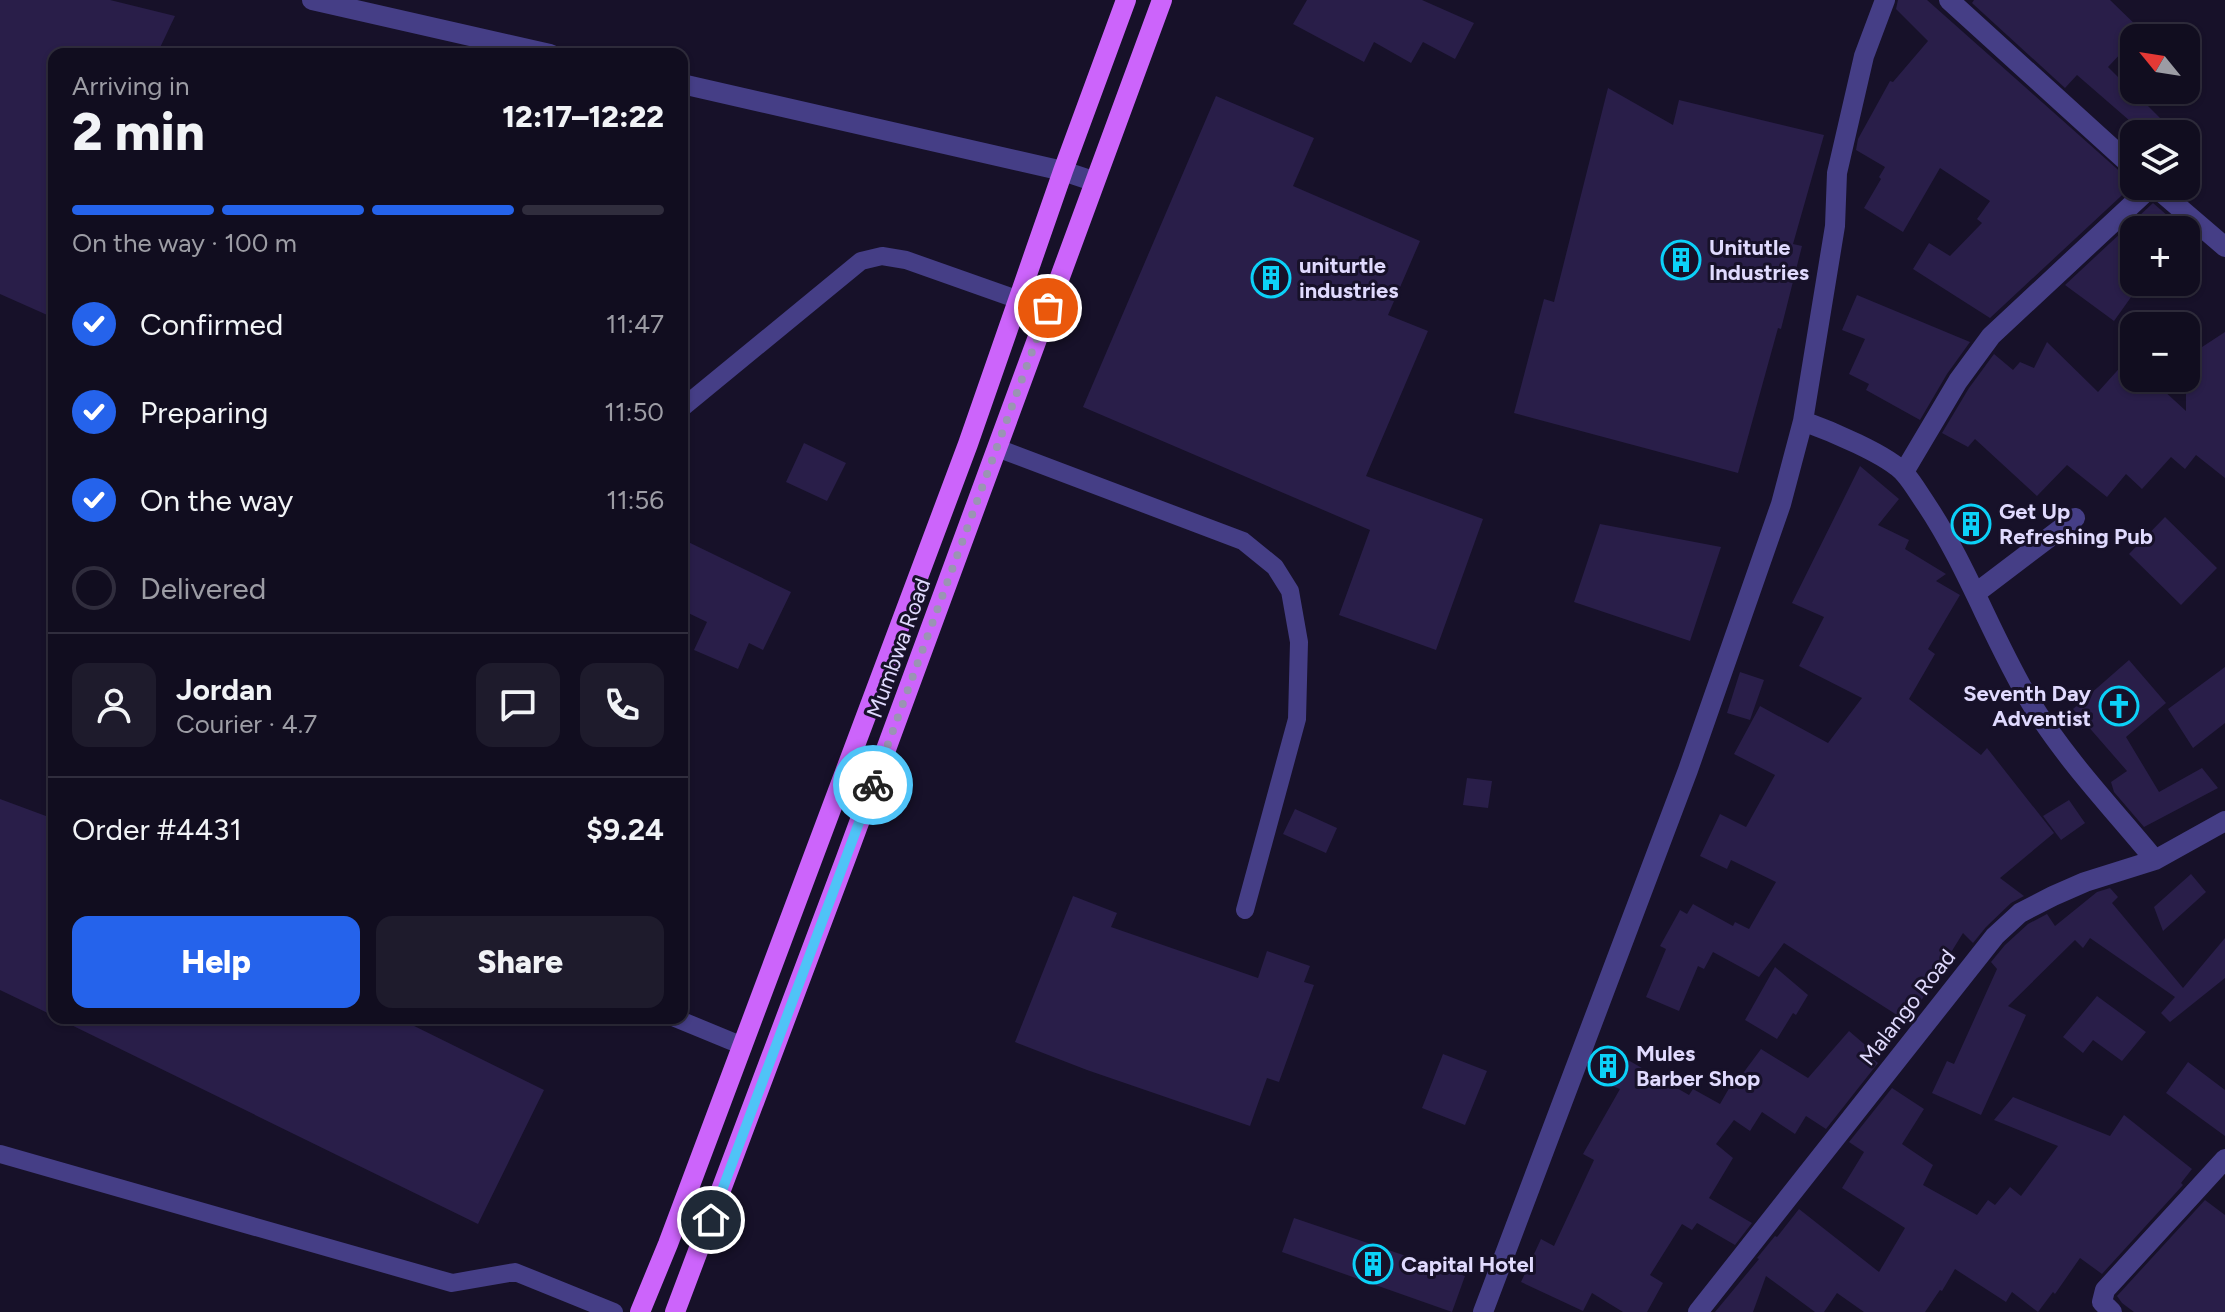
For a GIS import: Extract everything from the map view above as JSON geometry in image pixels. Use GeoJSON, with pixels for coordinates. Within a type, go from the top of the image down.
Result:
{"type":"FeatureCollection","features":[{"type":"Feature","properties":{"kind":"main road","name":"Mumbwa Road"},"geometry":{"type":"LineString","coordinates":[[640,1312],[963,459],[1126,0]]}},
{"type":"Feature","properties":{"kind":"main road","name":"Mumbwa Road"},"geometry":{"type":"LineString","coordinates":[[675,1312],[1162,0]]}},
{"type":"Feature","properties":{"kind":"street"},"geometry":{"type":"LineString","coordinates":[[312,0],[524,48]]}},
{"type":"Feature","properties":{"kind":"street"},"geometry":{"type":"LineString","coordinates":[[1483,1312],[1688,770],[1781,504],[1803,421],[1835,226],[1837,173],[1864,56],[1885,0]]}},
{"type":"Feature","properties":{"kind":"street"},"geometry":{"type":"LineString","coordinates":[[1949,0],[2120,155]]}},
{"type":"Feature","properties":{"kind":"street"},"geometry":{"type":"LineString","coordinates":[[688,85],[1063,171],[1093,181]]}},
{"type":"Feature","properties":{"kind":"street"},"geometry":{"type":"LineString","coordinates":[[1904,472],[1958,381],[1991,336],[2138,200]]}},
{"type":"Feature","properties":{"kind":"street"},"geometry":{"type":"LineString","coordinates":[[2170,200],[2225,247]]}},
{"type":"Feature","properties":{"kind":"street"},"geometry":{"type":"LineString","coordinates":[[1803,421],[1857,444],[1904,472],[1937,521],[1976,593],[2009,665],[2055,738],[2155,860]]}},
{"type":"Feature","properties":{"kind":"street"},"geometry":{"type":"LineString","coordinates":[[1976,593],[2075,518]]}},
{"type":"Feature","properties":{"kind":"street","name":"Malango Road"},"geometry":{"type":"LineString","coordinates":[[1698,1312],[1995,936],[2020,913],[2053,896],[2085,882],[2155,860],[2225,821]]}},
{"type":"Feature","properties":{"kind":"street"},"geometry":{"type":"LineString","coordinates":[[2112,1312],[2102,1302],[2105,1290],[2225,1159]]}},
{"type":"Feature","properties":{"kind":"lane"},"geometry":{"type":"LineString","coordinates":[[688,403],[861,261],[882,256],[906,260],[1019,300]]}},
{"type":"Feature","properties":{"kind":"lane"},"geometry":{"type":"LineString","coordinates":[[997,448],[1243,541],[1275,567],[1290,591],[1299,642],[1297,719],[1245,910]]}},
{"type":"Feature","properties":{"kind":"lane"},"geometry":{"type":"LineString","coordinates":[[688,1023],[743,1046]]}},
{"type":"Feature","properties":{"kind":"lane"},"geometry":{"type":"LineString","coordinates":[[0,1154],[452,1283],[515,1272],[614,1312]]}},
{"type":"Feature","properties":{"kind":"building"},"geometry":{"type":"Polygon","coordinates":[[[0,0],[110,0],[175,16],[160,48],[48,48],[48,315],[0,294],[0,0]]]}},
{"type":"Feature","properties":{"kind":"building"},"geometry":{"type":"Polygon","coordinates":[[[1307,0],[1422,0],[1474,23],[1455,59],[1423,42],[1411,63],[1374,42],[1364,62],[1293,24],[1307,0]]]}},
{"type":"Feature","properties":{"kind":"building"},"geometry":{"type":"Polygon","coordinates":[[[1898,0],[1927,0],[2120,172],[2120,197],[1990,318],[1913,269],[1929,243],[1950,256],[1982,223],[1977,219],[1990,201],[1940,168],[1903,232],[1864,208],[1885,167],[1856,150],[1858,139],[1890,81],[1893,82],[1928,41],[1896,9],[1898,0]]]}},
{"type":"Feature","properties":{"kind":"building"},"geometry":{"type":"Polygon","coordinates":[[[1974,0],[2110,0],[2135,24],[2120,24],[2120,54],[2108,67],[2120,79],[2120,104],[2146,104],[2162,120],[2129,120],[2077,75],[2065,88],[1972,3],[1974,0]]]}},
{"type":"Feature","properties":{"kind":"building"},"geometry":{"type":"Polygon","coordinates":[[[1608,88],[1673,125],[1679,100],[1824,135],[1793,244],[1802,246],[1781,329],[1778,328],[1738,473],[1514,413],[1544,299],[1554,302],[1608,88]]]}},
{"type":"Feature","properties":{"kind":"building","name":"uniturtle industries"},"geometry":{"type":"Polygon","coordinates":[[[1216,96],[1314,138],[1293,186],[1420,241],[1388,315],[1428,331],[1366,476],[1483,519],[1436,650],[1339,615],[1370,530],[1083,407],[1216,96]]]}},
{"type":"Feature","properties":{"kind":"building"},"geometry":{"type":"Polygon","coordinates":[[[2153,203],[2168,216],[2139,216],[2153,203]]]}},
{"type":"Feature","properties":{"kind":"building"},"geometry":{"type":"Polygon","coordinates":[[[2120,234],[2120,296],[2132,296],[2114,321],[2065,285],[2120,234]]]}},
{"type":"Feature","properties":{"kind":"building"},"geometry":{"type":"Polygon","coordinates":[[[1857,295],[1970,342],[1920,420],[1866,390],[1869,384],[1849,374],[1865,339],[1842,330],[1857,295]]]}},
{"type":"Feature","properties":{"kind":"building"},"geometry":{"type":"Polygon","coordinates":[[[2225,332],[2225,478],[2196,455],[2185,469],[2171,457],[2142,489],[2126,474],[2107,497],[2067,465],[2037,496],[1975,439],[1968,447],[1942,433],[1994,354],[2013,370],[2020,362],[2034,368],[2047,342],[2098,392],[2120,368],[2120,392],[2165,392],[2186,411],[2186,392],[2200,392],[2200,344],[2202,347],[2225,332]]]}},
{"type":"Feature","properties":{"kind":"building"},"geometry":{"type":"Polygon","coordinates":[[[804,443],[846,463],[827,501],[786,482],[804,443]]]}},
{"type":"Feature","properties":{"kind":"building"},"geometry":{"type":"Polygon","coordinates":[[[1860,466],[1899,499],[1878,525],[1909,540],[1905,549],[1946,574],[1936,581],[1960,595],[1928,649],[1935,654],[1909,699],[1981,755],[1987,748],[2054,833],[2000,878],[2024,896],[2011,903],[1973,943],[1963,933],[1908,1022],[1784,943],[1759,977],[1713,952],[1704,969],[1698,966],[1679,1011],[1646,997],[1666,949],[1660,946],[1680,910],[1687,914],[1693,904],[1733,926],[1735,922],[1749,929],[1776,882],[1731,860],[1727,869],[1700,856],[1720,814],[1746,827],[1775,775],[1734,754],[1760,706],[1828,743],[1862,698],[1799,666],[1824,617],[1792,603],[1860,466]]]}},
{"type":"Feature","properties":{"kind":"building"},"geometry":{"type":"Polygon","coordinates":[[[2165,517],[2217,568],[2181,605],[2129,554],[2165,517]]]}},
{"type":"Feature","properties":{"kind":"building"},"geometry":{"type":"Polygon","coordinates":[[[1600,524],[1721,547],[1690,641],[1574,602],[1600,524]]]}},
{"type":"Feature","properties":{"kind":"building"},"geometry":{"type":"Polygon","coordinates":[[[688,542],[791,592],[763,650],[749,643],[738,669],[694,650],[707,622],[688,613],[688,542]]]}},
{"type":"Feature","properties":{"kind":"building"},"geometry":{"type":"Polygon","coordinates":[[[2129,660],[2166,703],[2126,737],[2159,792],[2202,768],[2218,788],[2144,827],[2114,792],[2111,782],[2127,771],[2073,709],[2129,660]]]}},
{"type":"Feature","properties":{"kind":"building"},"geometry":{"type":"Polygon","coordinates":[[[2225,667],[2225,723],[2193,748],[2168,709],[2225,667]]]}},
{"type":"Feature","properties":{"kind":"building"},"geometry":{"type":"Polygon","coordinates":[[[1740,672],[1764,680],[1750,720],[1727,713],[1740,672]]]}},
{"type":"Feature","properties":{"kind":"building"},"geometry":{"type":"Polygon","coordinates":[[[1467,778],[1492,781],[1488,808],[1463,805],[1467,778]]]}},
{"type":"Feature","properties":{"kind":"building"},"geometry":{"type":"Polygon","coordinates":[[[0,799],[48,817],[48,1013],[0,990],[0,799]]]}},
{"type":"Feature","properties":{"kind":"building"},"geometry":{"type":"Polygon","coordinates":[[[2069,800],[2085,823],[2061,840],[2043,816],[2069,800]]]}},
{"type":"Feature","properties":{"kind":"building"},"geometry":{"type":"Polygon","coordinates":[[[1295,809],[1337,828],[1326,853],[1283,834],[1295,809]]]}},
{"type":"Feature","properties":{"kind":"building"},"geometry":{"type":"Polygon","coordinates":[[[2191,874],[2206,892],[2163,931],[2154,907],[2191,874]]]}},
{"type":"Feature","properties":{"kind":"building"},"geometry":{"type":"Polygon","coordinates":[[[2110,888],[2118,897],[2112,903],[2183,988],[2225,938],[2225,978],[2170,1022],[2161,1013],[2175,997],[2090,938],[2083,948],[2075,940],[2008,1006],[2026,1015],[1981,1115],[1932,1093],[1947,1061],[1954,1064],[1997,969],[1991,962],[2005,945],[2028,924],[2047,914],[2055,926],[2097,892],[2110,888]]]}},
{"type":"Feature","properties":{"kind":"building"},"geometry":{"type":"Polygon","coordinates":[[[1073,896],[1117,913],[1111,927],[1258,978],[1267,951],[1310,966],[1304,982],[1314,985],[1279,1082],[1267,1078],[1250,1126],[1015,1042],[1073,896]]]}},
{"type":"Feature","properties":{"kind":"building"},"geometry":{"type":"Polygon","coordinates":[[[1775,967],[1808,995],[1777,1039],[1745,1020],[1775,967]]]}},
{"type":"Feature","properties":{"kind":"building"},"geometry":{"type":"Polygon","coordinates":[[[2097,996],[2146,1032],[2122,1061],[2093,1040],[2083,1053],[2063,1037],[2097,996]]]}},
{"type":"Feature","properties":{"kind":"building"},"geometry":{"type":"Polygon","coordinates":[[[69,1024],[410,1024],[544,1090],[478,1224],[69,1024]]]}},
{"type":"Feature","properties":{"kind":"building"},"geometry":{"type":"Polygon","coordinates":[[[1849,1031],[1877,1055],[1873,1059],[1878,1063],[1826,1129],[1806,1116],[1795,1134],[1762,1112],[1750,1131],[1734,1120],[1716,1144],[1733,1158],[1709,1198],[1752,1223],[1735,1245],[1697,1223],[1692,1230],[1682,1224],[1650,1275],[1663,1283],[1647,1312],[1623,1312],[1592,1293],[1583,1311],[1521,1282],[1541,1239],[1554,1246],[1594,1160],[1583,1154],[1620,1089],[1594,1079],[1607,1048],[1689,1095],[1693,1089],[1720,1104],[1735,1078],[1738,1080],[1761,1049],[1808,1078],[1849,1031]]]}},
{"type":"Feature","properties":{"kind":"building"},"geometry":{"type":"Polygon","coordinates":[[[1443,1054],[1487,1071],[1465,1125],[1422,1108],[1443,1054]]]}},
{"type":"Feature","properties":{"kind":"building"},"geometry":{"type":"Polygon","coordinates":[[[2188,1062],[2225,1090],[2225,1136],[2166,1093],[2188,1062]]]}},
{"type":"Feature","properties":{"kind":"building"},"geometry":{"type":"Polygon","coordinates":[[[1892,1088],[1924,1109],[1902,1144],[1933,1165],[1923,1185],[1977,1215],[1988,1200],[1995,1205],[2010,1187],[2021,1196],[2058,1146],[1994,1120],[2013,1097],[2110,1136],[2124,1115],[2192,1169],[2181,1183],[2183,1185],[2102,1274],[2080,1258],[2038,1312],[2012,1292],[2006,1302],[1955,1269],[1925,1312],[1864,1312],[1837,1293],[1824,1312],[1815,1312],[1766,1276],[1753,1312],[1715,1312],[1799,1209],[1879,1272],[1905,1228],[1842,1188],[1864,1152],[1849,1142],[1892,1088]]]}},
{"type":"Feature","properties":{"kind":"building"},"geometry":{"type":"Polygon","coordinates":[[[2205,1200],[2225,1215],[2225,1312],[2134,1312],[2117,1296],[2205,1200]]]}},
{"type":"Feature","properties":{"kind":"building","name":"Capital Hotel"},"geometry":{"type":"Polygon","coordinates":[[[1294,1218],[1465,1276],[1452,1312],[1282,1252],[1294,1218]]]}},
{"type":"Feature","properties":{"kind":"way so far"},"geometry":{"type":"LineString","coordinates":[[873,785],[1048,308]]}},
{"type":"Feature","properties":{"kind":"place","name":"Unitutle Industries"},"geometry":{"type":"Point","coordinates":[1681,260]}},
{"type":"Feature","properties":{"kind":"place","name":"uniturtle industries"},"geometry":{"type":"Point","coordinates":[1271,278]}},
{"type":"Feature","properties":{"kind":"place","name":"Get Up Refreshing Pub"},"geometry":{"type":"Point","coordinates":[1971,524]}},
{"type":"Feature","properties":{"kind":"place","name":"Seventh Day Adventist"},"geometry":{"type":"Point","coordinates":[2119,706]}},
{"type":"Feature","properties":{"kind":"place","name":"Mules Barber Shop"},"geometry":{"type":"Point","coordinates":[1608,1066]}},
{"type":"Feature","properties":{"kind":"place","name":"Capital Hotel"},"geometry":{"type":"Point","coordinates":[1373,1264]}},
{"type":"Feature","properties":{"kind":"route"},"geometry":{"type":"LineString","coordinates":[[711,1220],[873,785]]}}]}
